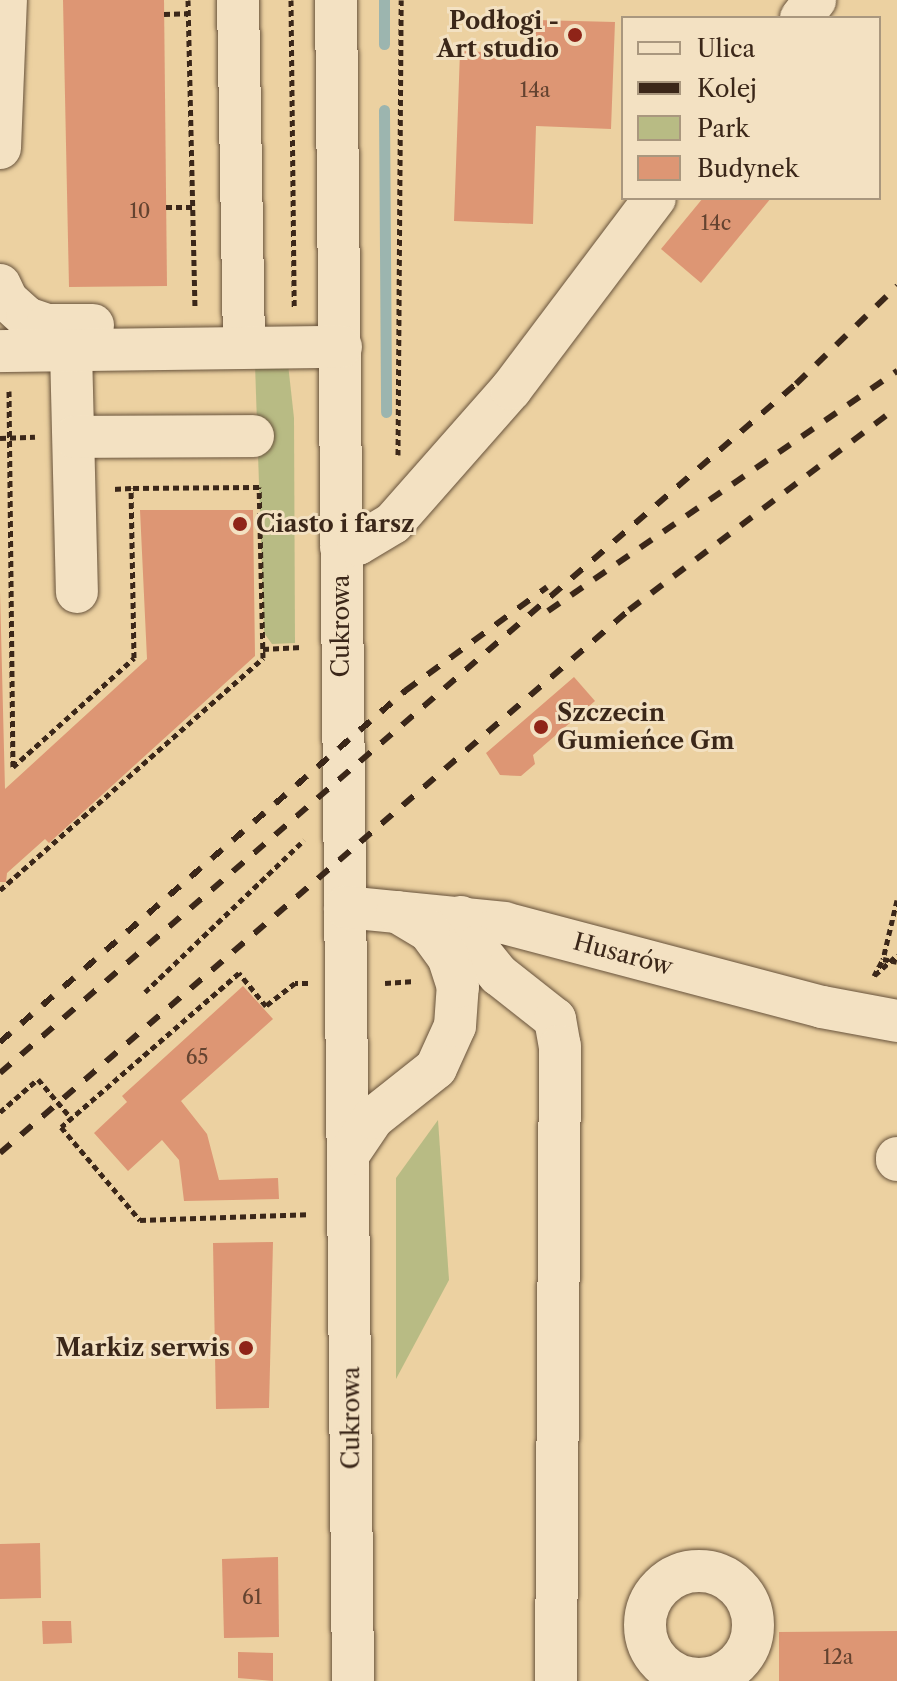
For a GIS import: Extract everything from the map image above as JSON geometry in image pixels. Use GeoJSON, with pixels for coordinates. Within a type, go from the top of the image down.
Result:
{"type":"FeatureCollection","features":[{"type":"Feature","properties":{"kind":"street"},"geometry":{"type":"LineString","coordinates":[[0,148],[6,0]]}},
{"type":"Feature","properties":{"kind":"street"},"geometry":{"type":"LineString","coordinates":[[238,0],[244,333]]}},
{"type":"Feature","properties":{"kind":"street","name":"Cukrowa"},"geometry":{"type":"LineString","coordinates":[[336,0],[348,1155],[329,1212],[353,1681]]}},
{"type":"Feature","properties":{"kind":"street"},"geometry":{"type":"LineString","coordinates":[[803,16],[815,0]]}},
{"type":"Feature","properties":{"kind":"street"},"geometry":{"type":"LineString","coordinates":[[341,547],[358,544],[393,523],[511,389],[653,200]]}},
{"type":"Feature","properties":{"kind":"street"},"geometry":{"type":"LineString","coordinates":[[0,285],[7,300],[27,318],[47,325],[244,333],[341,347]]}},
{"type":"Feature","properties":{"kind":"street"},"geometry":{"type":"LineString","coordinates":[[0,351],[71,350],[244,333]]}},
{"type":"Feature","properties":{"kind":"street"},"geometry":{"type":"LineString","coordinates":[[71,350],[77,592]]}},
{"type":"Feature","properties":{"kind":"street"},"geometry":{"type":"LineString","coordinates":[[74,437],[253,436]]}},
{"type":"Feature","properties":{"kind":"street","name":"Husarów"},"geometry":{"type":"LineString","coordinates":[[345,907],[461,917],[518,926],[822,1007],[897,1021]]}},
{"type":"Feature","properties":{"kind":"street"},"geometry":{"type":"LineString","coordinates":[[348,1155],[373,1118],[436,1068],[455,1026],[458,987],[448,957],[429,931],[396,911]]}},
{"type":"Feature","properties":{"kind":"street"},"geometry":{"type":"LineString","coordinates":[[461,917],[476,947],[499,975],[555,1019],[560,1046],[556,1681]]}},
{"type":"Feature","properties":{"kind":"path"},"geometry":{"type":"LineString","coordinates":[[180,308],[195,308],[188,0]]}},
{"type":"Feature","properties":{"kind":"path"},"geometry":{"type":"LineString","coordinates":[[393,523],[400,406],[401,0]]}},
{"type":"Feature","properties":{"kind":"path"},"geometry":{"type":"LineString","coordinates":[[164,14],[188,13]]}},
{"type":"Feature","properties":{"kind":"path"},"geometry":{"type":"LineString","coordinates":[[166,207],[193,207]]}},
{"type":"Feature","properties":{"kind":"path"},"geometry":{"type":"LineString","coordinates":[[0,890],[263,658],[259,487],[131,488]]}},
{"type":"Feature","properties":{"kind":"path"},"geometry":{"type":"LineString","coordinates":[[263,649],[307,647]]}},
{"type":"Feature","properties":{"kind":"path"},"geometry":{"type":"LineString","coordinates":[[145,992],[316,828]]}},
{"type":"Feature","properties":{"kind":"path"},"geometry":{"type":"LineString","coordinates":[[896,960],[883,959],[897,900]]}},
{"type":"Feature","properties":{"kind":"path"},"geometry":{"type":"LineString","coordinates":[[874,976],[896,960]]}},
{"type":"Feature","properties":{"kind":"path"},"geometry":{"type":"LineString","coordinates":[[310,998],[311,983],[295,983],[266,1006],[239,973],[61,1127],[140,1220],[329,1212]]}},
{"type":"Feature","properties":{"kind":"path"},"geometry":{"type":"LineString","coordinates":[[0,1112],[38,1079],[71,1118]]}},
{"type":"Feature","properties":{"kind":"path"},"geometry":{"type":"LineString","coordinates":[[309,1199],[329,1212]]}},
{"type":"Feature","properties":{"kind":"path"},"geometry":{"type":"LineString","coordinates":[[309,1230],[329,1212]]}},
{"type":"Feature","properties":{"kind":"green space"},"geometry":{"type":"Polygon","coordinates":[[[255,364],[288,364],[294,418],[295,643],[272,644],[264,633],[255,364]]]}},
{"type":"Feature","properties":{"kind":"green space"},"geometry":{"type":"Polygon","coordinates":[[[438,1120],[449,1280],[396,1379],[396,1178],[438,1120]]]}},
{"type":"Feature","properties":{"kind":"building"},"geometry":{"type":"Polygon","coordinates":[[[63,0],[164,0],[167,286],[69,287],[63,0]]]}},
{"type":"Feature","properties":{"kind":"building"},"geometry":{"type":"Polygon","coordinates":[[[536,20],[615,22],[611,129],[536,126],[533,224],[454,221],[460,51],[535,54],[536,20]]]}},
{"type":"Feature","properties":{"kind":"building"},"geometry":{"type":"Polygon","coordinates":[[[701,200],[769,200],[701,283],[661,249],[701,200]]]}},
{"type":"Feature","properties":{"kind":"building"},"geometry":{"type":"Polygon","coordinates":[[[140,510],[253,510],[255,656],[49,843],[45,839],[7,873],[6,882],[0,882],[0,591],[5,789],[147,659],[140,510]]]}},
{"type":"Feature","properties":{"kind":"building","name":"Szczecin Gumieńce Gm"},"geometry":{"type":"Polygon","coordinates":[[[574,677],[595,701],[533,755],[535,764],[521,776],[500,775],[486,753],[574,677]]]}},
{"type":"Feature","properties":{"kind":"building"},"geometry":{"type":"Polygon","coordinates":[[[243,986],[273,1019],[181,1101],[207,1134],[219,1180],[278,1178],[279,1199],[184,1201],[179,1160],[162,1140],[128,1171],[94,1133],[127,1102],[122,1096],[243,986]]]}},
{"type":"Feature","properties":{"kind":"building"},"geometry":{"type":"Polygon","coordinates":[[[273,1242],[269,1408],[216,1409],[213,1243],[273,1242]]]}},
{"type":"Feature","properties":{"kind":"building"},"geometry":{"type":"Polygon","coordinates":[[[40,1543],[41,1598],[0,1599],[0,1544],[40,1543]]]}},
{"type":"Feature","properties":{"kind":"building"},"geometry":{"type":"Polygon","coordinates":[[[278,1557],[279,1637],[224,1638],[222,1559],[278,1557]]]}},
{"type":"Feature","properties":{"kind":"building"},"geometry":{"type":"Polygon","coordinates":[[[42,1621],[71,1621],[72,1643],[43,1644],[42,1621]]]}},
{"type":"Feature","properties":{"kind":"building"},"geometry":{"type":"Polygon","coordinates":[[[897,1631],[897,1681],[779,1681],[779,1632],[897,1631]]]}},
{"type":"Feature","properties":{"kind":"building"},"geometry":{"type":"Polygon","coordinates":[[[238,1652],[273,1653],[273,1681],[238,1678],[238,1652]]]}},
{"type":"Feature","properties":{"kind":"waterway"},"geometry":{"type":"LineString","coordinates":[[384,0],[384,44]]}},
{"type":"Feature","properties":{"kind":"waterway"},"geometry":{"type":"LineString","coordinates":[[384,110],[386,412]]}},
{"type":"Feature","properties":{"kind":"railway"},"geometry":{"type":"LineString","coordinates":[[0,1073],[796,384],[897,286]]}},
{"type":"Feature","properties":{"kind":"railway"},"geometry":{"type":"LineString","coordinates":[[548,611],[897,371]]}},
{"type":"Feature","properties":{"kind":"railway"},"geometry":{"type":"LineString","coordinates":[[0,1153],[629,610],[897,407]]}},
{"type":"Feature","properties":{"kind":"railway"},"geometry":{"type":"LineString","coordinates":[[0,1042],[405,691],[547,587]]}},
{"type":"Feature","properties":{"kind":"place","name":"Podłogi - Art studio"},"geometry":{"type":"Point","coordinates":[575,35]}},
{"type":"Feature","properties":{"kind":"place","name":"Ciasto i farsz"},"geometry":{"type":"Point","coordinates":[240,524]}},
{"type":"Feature","properties":{"kind":"place","name":"Szczecin Gumieńce Gm"},"geometry":{"type":"Point","coordinates":[541,727]}},
{"type":"Feature","properties":{"kind":"place","name":"Markiz serwis"},"geometry":{"type":"Point","coordinates":[246,1348]}}]}
